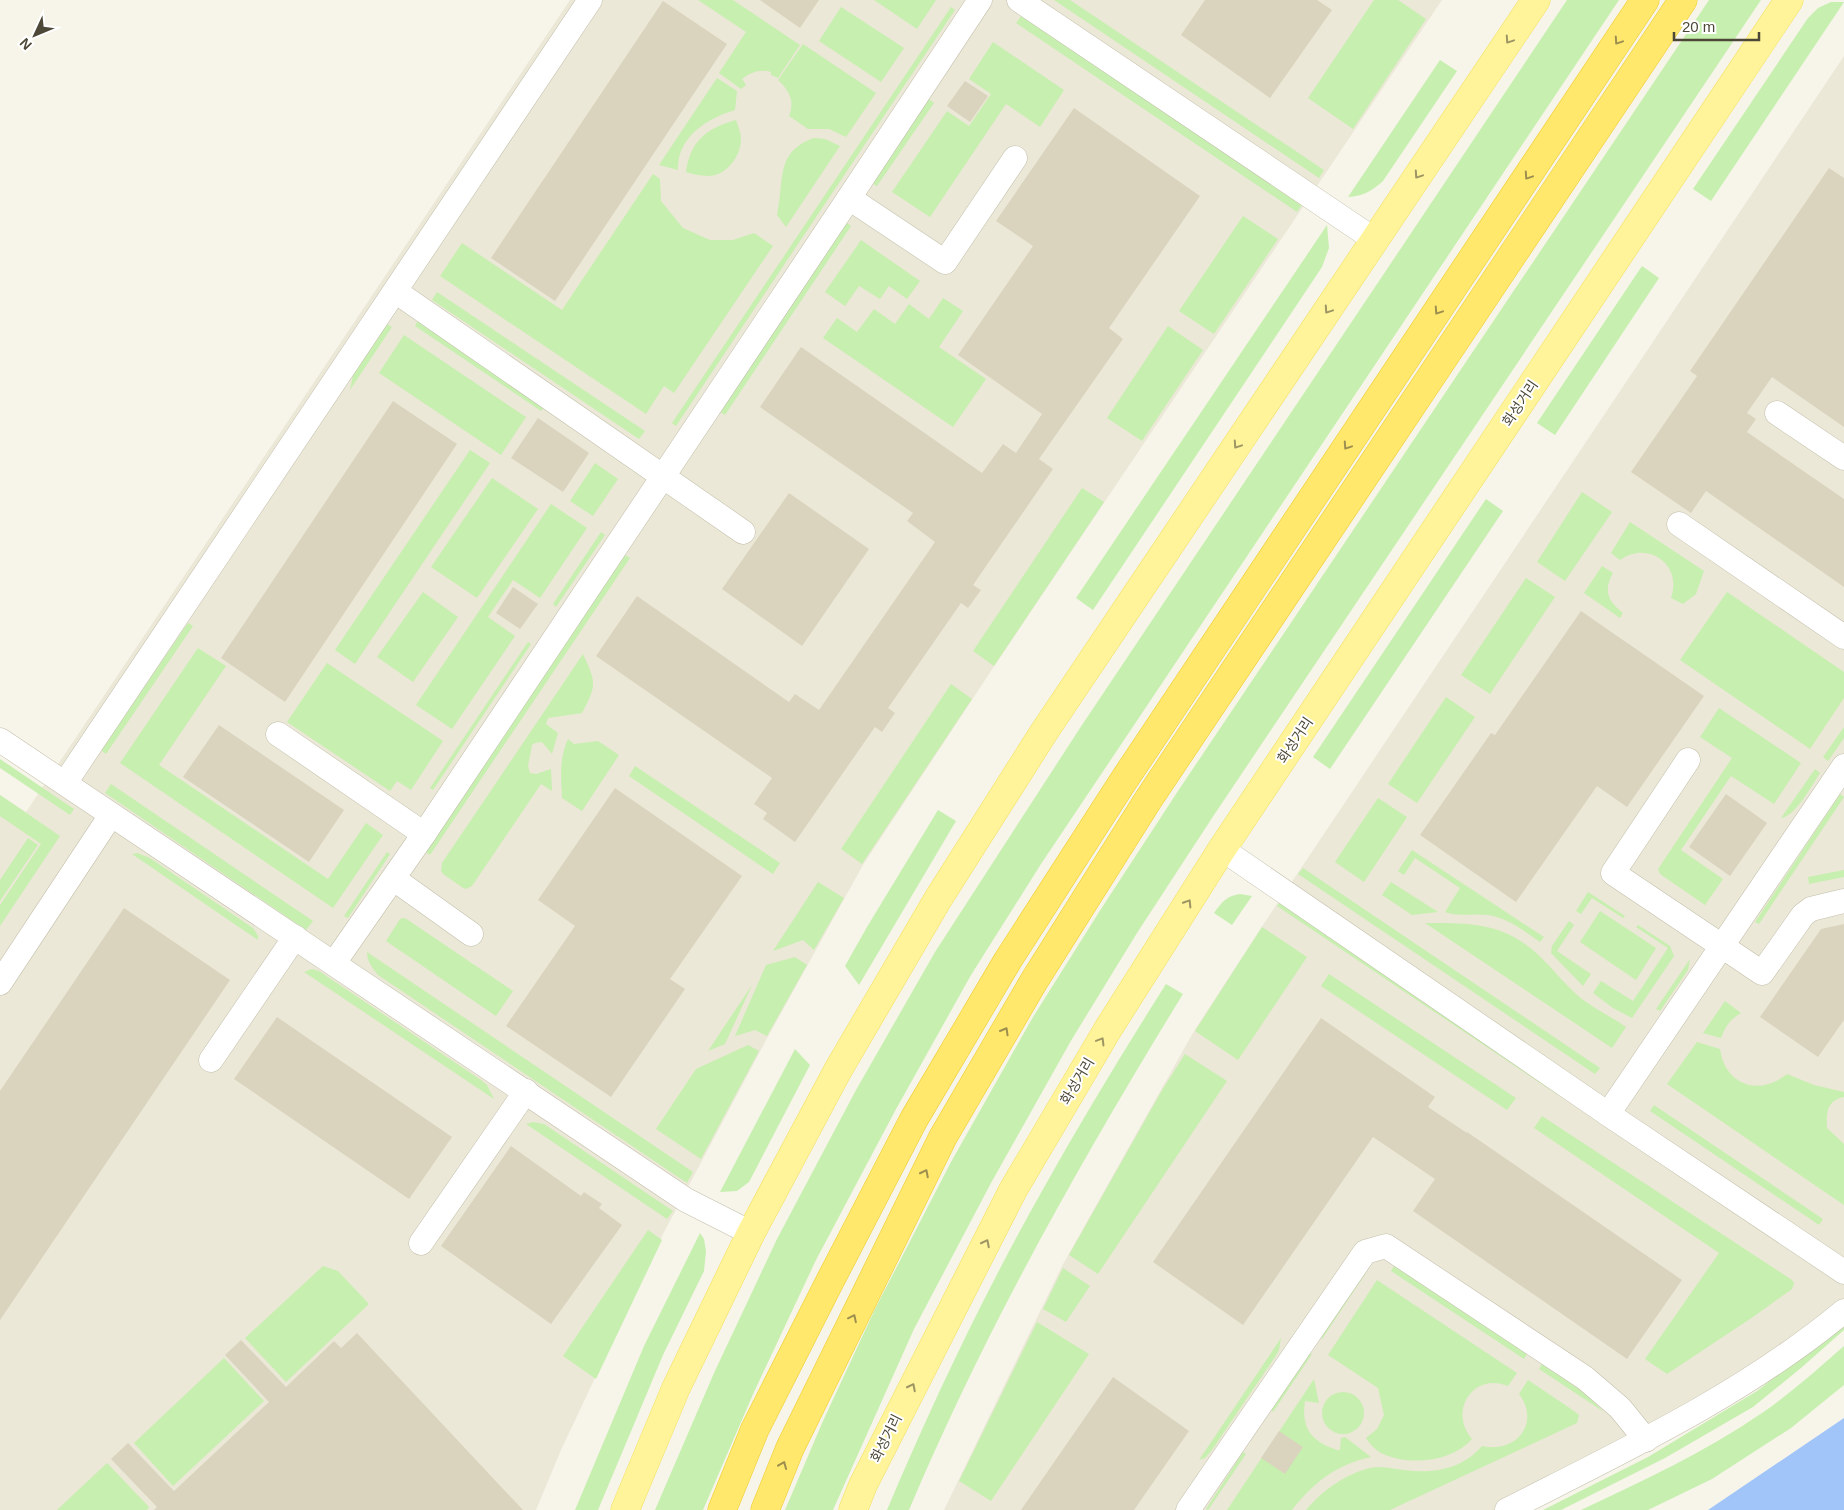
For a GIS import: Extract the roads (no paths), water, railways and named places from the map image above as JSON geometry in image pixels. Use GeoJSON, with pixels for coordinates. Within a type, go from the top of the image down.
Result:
{"type":"FeatureCollection","features":[{"type":"Feature","properties":{"kind":"highway"},"geometry":{"type":"LineString","coordinates":[[722,1510],[755,1429],[834,1272],[914,1119],[1008,960],[1122,783],[1646,0]]}},
{"type":"Feature","properties":{"kind":"highway"},"geometry":{"type":"LineString","coordinates":[[765,1510],[790,1448],[943,1137],[1034,981],[1148,800],[1683,0]]}},
{"type":"Feature","properties":{"kind":"main road"},"geometry":{"type":"LineString","coordinates":[[625,1510],[676,1388],[751,1233],[838,1070],[938,899],[1044,732],[1536,0]]}},
{"type":"Feature","properties":{"kind":"main road","name":"화성거리"},"geometry":{"type":"LineString","coordinates":[[853,1510],[863,1485],[915,1380],[1013,1190],[1108,1029],[1222,849],[1788,0]]}},
{"type":"Feature","properties":{"kind":"street"},"geometry":{"type":"LineString","coordinates":[[65,783],[590,0]]}},
{"type":"Feature","properties":{"kind":"street"},"geometry":{"type":"LineString","coordinates":[[334,963],[394,879],[850,198],[980,0]]}},
{"type":"Feature","properties":{"kind":"street"},"geometry":{"type":"LineString","coordinates":[[1019,0],[1375,240]]}},
{"type":"Feature","properties":{"kind":"street"},"geometry":{"type":"LineString","coordinates":[[850,198],[945,262],[1015,158]]}},
{"type":"Feature","properties":{"kind":"street"},"geometry":{"type":"LineString","coordinates":[[394,291],[743,532]]}},
{"type":"Feature","properties":{"kind":"street"},"geometry":{"type":"LineString","coordinates":[[1777,413],[1844,458]]}},
{"type":"Feature","properties":{"kind":"street"},"geometry":{"type":"LineString","coordinates":[[1679,524],[1844,636]]}},
{"type":"Feature","properties":{"kind":"street"},"geometry":{"type":"LineString","coordinates":[[278,734],[424,834]]}},
{"type":"Feature","properties":{"kind":"street"},"geometry":{"type":"LineString","coordinates":[[0,740],[686,1200],[751,1233]]}},
{"type":"Feature","properties":{"kind":"street"},"geometry":{"type":"LineString","coordinates":[[1688,760],[1613,872],[1762,973],[1803,915],[1811,909],[1844,901]]}},
{"type":"Feature","properties":{"kind":"street"},"geometry":{"type":"LineString","coordinates":[[1608,1114],[1844,766]]}},
{"type":"Feature","properties":{"kind":"street"},"geometry":{"type":"LineString","coordinates":[[0,984],[111,815]]}},
{"type":"Feature","properties":{"kind":"street"},"geometry":{"type":"LineString","coordinates":[[1222,849],[1608,1114],[1844,1272]]}},
{"type":"Feature","properties":{"kind":"street"},"geometry":{"type":"LineString","coordinates":[[394,879],[471,934]]}},
{"type":"Feature","properties":{"kind":"street"},"geometry":{"type":"LineString","coordinates":[[210,1060],[295,937]]}},
{"type":"Feature","properties":{"kind":"street"},"geometry":{"type":"LineString","coordinates":[[421,1243],[526,1091]]}},
{"type":"Feature","properties":{"kind":"street"},"geometry":{"type":"LineString","coordinates":[[1188,1510],[1365,1252],[1386,1246],[1585,1378],[1620,1408],[1646,1440]]}},
{"type":"Feature","properties":{"kind":"street"},"geometry":{"type":"LineString","coordinates":[[1507,1510],[1646,1440],[1743,1384],[1844,1311]]}},
{"type":"Feature","properties":{"kind":"water"},"geometry":{"type":"Polygon","coordinates":[[[1844,1418],[1844,1510],[1708,1510],[1844,1418]]]}}]}
